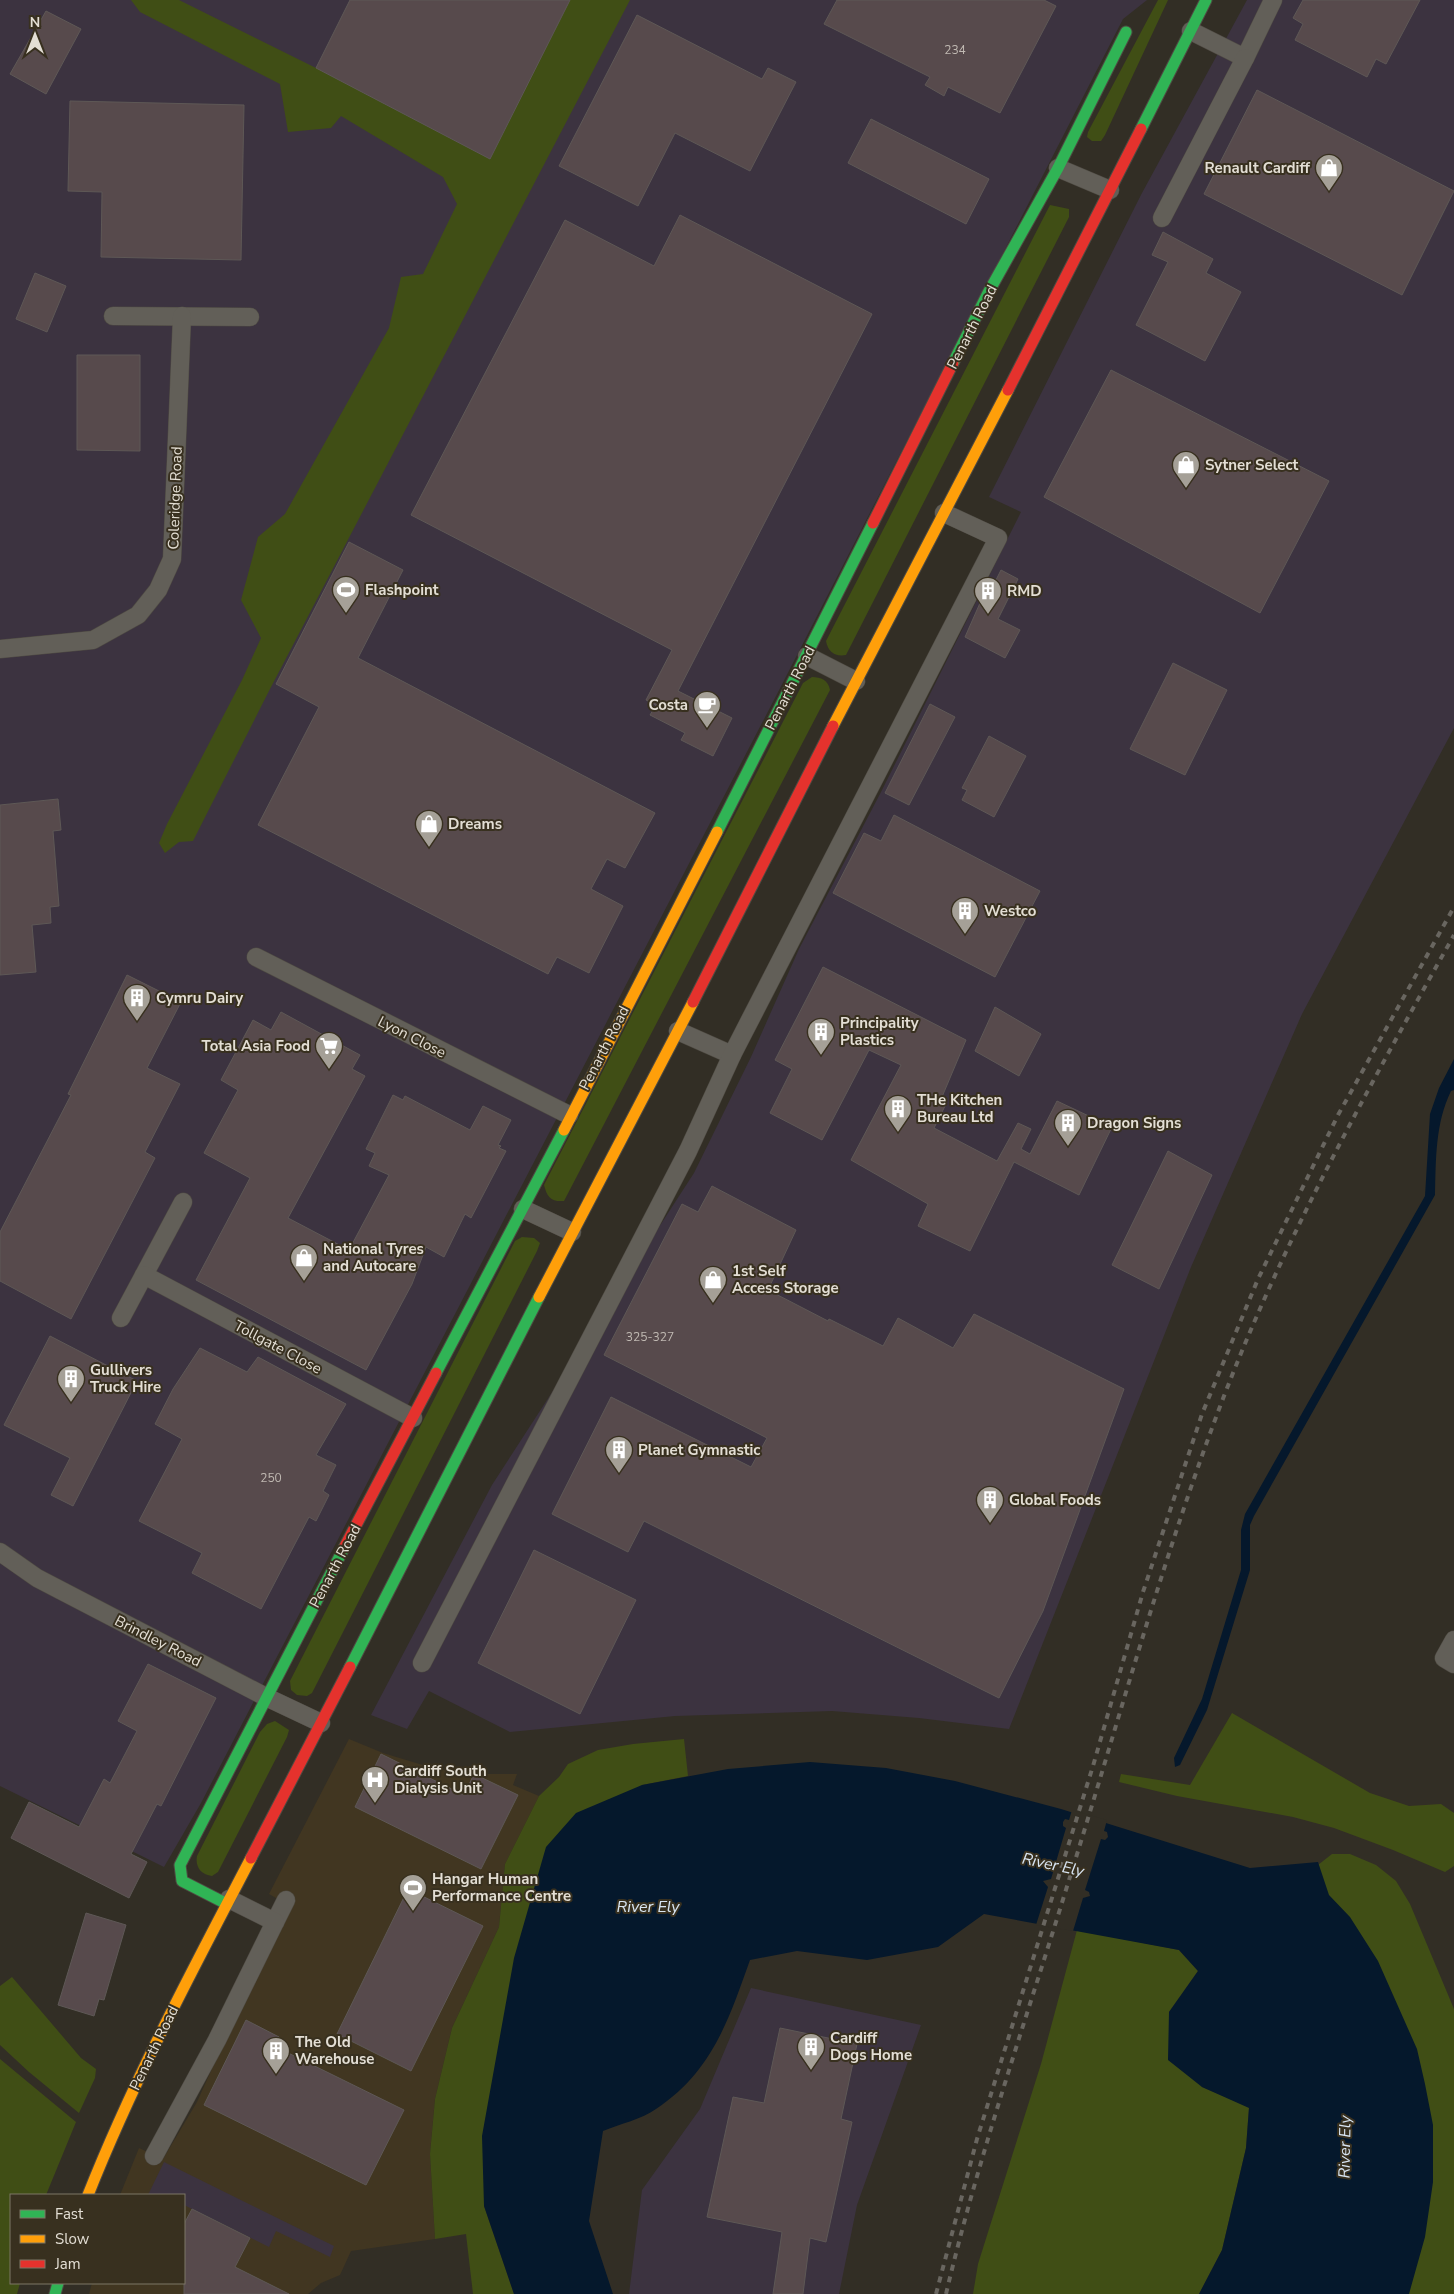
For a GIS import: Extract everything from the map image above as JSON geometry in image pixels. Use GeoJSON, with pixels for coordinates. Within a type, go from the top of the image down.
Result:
{"type":"FeatureCollection","features":[{"type":"Feature","properties":{"kind":"main road","name":"Penarth Road"},"geometry":{"type":"LineString","coordinates":[[88,2194],[116,2124],[228,1902],[572,1232],[678,1031],[1206,0]]}},
{"type":"Feature","properties":{"kind":"main road","name":"Penarth Road"},"geometry":{"type":"LineString","coordinates":[[228,1902],[182,1881],[180,1865],[266,1697],[523,1209],[807,656],[988,293],[1058,168],[1126,32]]}},
{"type":"Feature","properties":{"kind":"street"},"geometry":{"type":"LineString","coordinates":[[1162,218],[1273,0]]}},
{"type":"Feature","properties":{"kind":"street"},"geometry":{"type":"LineString","coordinates":[[1191,31],[1245,58]]}},
{"type":"Feature","properties":{"kind":"street"},"geometry":{"type":"LineString","coordinates":[[1058,168],[1110,190]]}},
{"type":"Feature","properties":{"kind":"street"},"geometry":{"type":"LineString","coordinates":[[113,316],[250,317]]}},
{"type":"Feature","properties":{"kind":"street","name":"Coleridge Road"},"geometry":{"type":"LineString","coordinates":[[0,650],[93,640],[138,615],[158,590],[172,559],[182,316]]}},
{"type":"Feature","properties":{"kind":"street"},"geometry":{"type":"LineString","coordinates":[[422,1663],[688,1151],[732,1055],[998,538],[944,513]]}},
{"type":"Feature","properties":{"kind":"street"},"geometry":{"type":"LineString","coordinates":[[807,656],[856,681]]}},
{"type":"Feature","properties":{"kind":"street","name":"Lyon Close"},"geometry":{"type":"LineString","coordinates":[[256,957],[570,1115]]}},
{"type":"Feature","properties":{"kind":"street"},"geometry":{"type":"LineString","coordinates":[[678,1031],[732,1055]]}},
{"type":"Feature","properties":{"kind":"street"},"geometry":{"type":"LineString","coordinates":[[122,1318],[183,1202]]}},
{"type":"Feature","properties":{"kind":"street"},"geometry":{"type":"LineString","coordinates":[[523,1209],[572,1232]]}},
{"type":"Feature","properties":{"kind":"street","name":"Tollgate Close"},"geometry":{"type":"LineString","coordinates":[[144,1275],[412,1418]]}},
{"type":"Feature","properties":{"kind":"street","name":"Brindley Road"},"geometry":{"type":"LineString","coordinates":[[0,1552],[37,1578],[266,1697],[321,1723]]}},
{"type":"Feature","properties":{"kind":"street"},"geometry":{"type":"LineString","coordinates":[[1454,1640],[1444,1658],[1454,1664]]}},
{"type":"Feature","properties":{"kind":"street"},"geometry":{"type":"LineString","coordinates":[[154,2156],[217,2040],[286,1900]]}},
{"type":"Feature","properties":{"kind":"street"},"geometry":{"type":"LineString","coordinates":[[228,1902],[275,1922]]}},
{"type":"Feature","properties":{"kind":"shaded area"},"geometry":{"type":"Polygon","coordinates":[[[0,0],[1147,0],[1123,19],[776,696],[201,1803],[164,1867],[0,1786],[0,0]]]}},
{"type":"Feature","properties":{"kind":"shaded area"},"geometry":{"type":"Polygon","coordinates":[[[1247,0],[1454,0],[1454,728],[1302,1014],[1191,1267],[1009,1729],[919,1718],[832,1711],[675,1716],[510,1732],[429,1691],[407,1729],[371,1715],[492,1485],[694,1173],[751,1057],[799,949],[881,792],[1021,512],[989,497],[1142,193],[1247,0]]]}},
{"type":"Feature","properties":{"kind":"shaded area"},"geometry":{"type":"Polygon","coordinates":[[[349,1739],[383,1753],[436,1769],[479,1774],[517,1774],[513,1785],[539,1796],[505,1864],[499,1927],[452,2028],[435,2099],[430,2154],[435,2239],[351,2251],[340,2275],[321,2283],[308,2294],[89,2294],[92,2284],[185,2284],[185,2194],[120,2194],[139,2148],[163,2159],[197,2102],[242,2002],[290,1906],[269,1894],[349,1739]]]}},
{"type":"Feature","properties":{"kind":"shaded area"},"geometry":{"type":"Polygon","coordinates":[[[751,1988],[921,2025],[857,2205],[839,2294],[629,2294],[642,2190],[700,2109],[751,1988]]]}},
{"type":"Feature","properties":{"kind":"shaded area"},"geometry":{"type":"Polygon","coordinates":[[[164,2162],[334,2246],[330,2257],[276,2231],[269,2247],[185,2205],[185,2194],[148,2194],[164,2162]]]}},
{"type":"Feature","properties":{"kind":"green space"},"geometry":{"type":"Polygon","coordinates":[[[131,0],[179,0],[316,68],[490,159],[570,0],[630,0],[270,689],[193,841],[179,842],[165,853],[159,843],[167,824],[242,680],[261,638],[241,600],[258,537],[285,514],[389,328],[401,277],[423,274],[457,204],[443,177],[341,116],[331,128],[288,132],[280,84],[140,12],[131,0]]]}},
{"type":"Feature","properties":{"kind":"green space"},"geometry":{"type":"Polygon","coordinates":[[[1158,0],[1168,0],[1105,135],[1101,141],[1092,141],[1087,137],[1088,132],[1158,0]]]}},
{"type":"Feature","properties":{"kind":"green space"},"geometry":{"type":"Polygon","coordinates":[[[1050,205],[1069,209],[1069,217],[846,655],[835,654],[828,648],[826,641],[1050,205]]]}},
{"type":"Feature","properties":{"kind":"green space"},"geometry":{"type":"Polygon","coordinates":[[[812,677],[824,680],[830,690],[564,1201],[553,1200],[548,1196],[544,1185],[803,683],[812,677]]]}},
{"type":"Feature","properties":{"kind":"green space"},"geometry":{"type":"Polygon","coordinates":[[[522,1237],[534,1238],[540,1243],[537,1251],[312,1693],[307,1696],[297,1695],[291,1690],[290,1681],[515,1241],[522,1237]]]}},
{"type":"Feature","properties":{"kind":"green space"},"geometry":{"type":"Polygon","coordinates":[[[1232,1713],[1370,1793],[1409,1806],[1441,1804],[1454,1813],[1454,1866],[1445,1872],[1334,1828],[1293,1817],[1177,1796],[1119,1782],[1121,1774],[1190,1785],[1232,1713]]]}},
{"type":"Feature","properties":{"kind":"green space"},"geometry":{"type":"Polygon","coordinates":[[[275,1721],[289,1730],[287,1737],[218,1872],[212,1876],[205,1874],[198,1867],[197,1856],[260,1732],[267,1724],[275,1721]]]}},
{"type":"Feature","properties":{"kind":"green space"},"geometry":{"type":"Polygon","coordinates":[[[684,1739],[688,1776],[642,1785],[484,2206],[514,2294],[473,2294],[466,2234],[435,2239],[430,2154],[435,2099],[452,2028],[499,1927],[505,1864],[539,1796],[559,1777],[568,1764],[598,1750],[633,1744],[684,1739]]]}},
{"type":"Feature","properties":{"kind":"green space"},"geometry":{"type":"Polygon","coordinates":[[[1332,1854],[1350,1854],[1376,1865],[1396,1881],[1410,1904],[1454,2009],[1454,2294],[1396,2294],[1330,1904],[1318,1865],[1332,1854]]]}},
{"type":"Feature","properties":{"kind":"green space"},"geometry":{"type":"Polygon","coordinates":[[[1077,1930],[1179,1950],[1198,1971],[1169,2012],[1202,2087],[1249,2107],[1246,2148],[1222,2250],[1199,2294],[973,2294],[978,2264],[1041,2064],[1077,1930]]]}},
{"type":"Feature","properties":{"kind":"green space"},"geometry":{"type":"Polygon","coordinates":[[[12,1977],[81,2058],[96,2069],[95,2078],[79,2113],[29,2072],[0,2045],[0,1986],[12,1977]]]}},
{"type":"Feature","properties":{"kind":"green space"},"geometry":{"type":"Polygon","coordinates":[[[0,2059],[76,2122],[46,2194],[10,2194],[10,2284],[20,2284],[17,2294],[0,2294],[0,2059]]]}},
{"type":"Feature","properties":{"kind":"water"},"geometry":{"type":"Polygon","coordinates":[[[1454,1059],[1454,1090],[1451,1091],[1446,1103],[1439,1129],[1435,1195],[1254,1516],[1250,1525],[1250,1570],[1207,1710],[1180,1765],[1175,1767],[1174,1758],[1202,1699],[1241,1570],[1241,1530],[1245,1514],[1425,1196],[1430,1114],[1439,1088],[1454,1059]]]}},
{"type":"Feature","properties":{"kind":"water","name":"River Ely"},"geometry":{"type":"Polygon","coordinates":[[[810,1762],[886,1768],[955,1781],[1061,1809],[1250,1868],[1318,1862],[1329,1895],[1350,1917],[1378,1961],[1417,2049],[1425,2084],[1433,2125],[1433,2182],[1425,2237],[1409,2294],[1199,2294],[1222,2250],[1246,2148],[1249,2108],[1202,2087],[1168,2060],[1169,2012],[1198,1971],[1179,1950],[984,1914],[938,1947],[867,1960],[797,1951],[750,1960],[726,2023],[716,2043],[705,2061],[691,2078],[675,2094],[650,2113],[603,2131],[589,2221],[613,2294],[514,2294],[484,2206],[482,2136],[514,1958],[546,1847],[576,1813],[642,1785],[728,1769],[810,1762]]]}},
{"type":"Feature","properties":{"kind":"pier"},"geometry":{"type":"Polygon","coordinates":[[[1072,1810],[1107,1820],[1104,1831],[1107,1832],[1108,1837],[1105,1840],[1101,1839],[1085,1890],[1089,1892],[1090,1896],[1083,1898],[1073,1931],[1036,1925],[1048,1887],[1043,1881],[1051,1879],[1066,1828],[1063,1826],[1063,1822],[1065,1819],[1069,1820],[1072,1810]]]}},
{"type":"Feature","properties":{"kind":"building"},"geometry":{"type":"Polygon","coordinates":[[[350,0],[570,0],[490,159],[316,68],[350,0]]]}},
{"type":"Feature","properties":{"kind":"building"},"geometry":{"type":"Polygon","coordinates":[[[837,0],[1044,0],[1056,6],[1000,113],[948,87],[944,96],[925,85],[930,77],[824,24],[837,0]]]}},
{"type":"Feature","properties":{"kind":"building"},"geometry":{"type":"Polygon","coordinates":[[[1303,0],[1420,0],[1386,64],[1376,59],[1367,77],[1295,40],[1303,24],[1293,18],[1303,0]]]}},
{"type":"Feature","properties":{"kind":"building"},"geometry":{"type":"Polygon","coordinates":[[[46,11],[81,29],[46,94],[10,74],[46,11]]]}},
{"type":"Feature","properties":{"kind":"building"},"geometry":{"type":"Polygon","coordinates":[[[637,15],[762,79],[768,68],[796,82],[750,171],[675,133],[638,206],[559,166],[637,15]]]}},
{"type":"Feature","properties":{"kind":"building","name":"Renault Cardiff"},"geometry":{"type":"Polygon","coordinates":[[[1257,90],[1454,191],[1402,295],[1204,194],[1257,90]]]}},
{"type":"Feature","properties":{"kind":"building"},"geometry":{"type":"Polygon","coordinates":[[[70,101],[244,105],[241,260],[101,257],[102,192],[68,191],[70,101]]]}},
{"type":"Feature","properties":{"kind":"building"},"geometry":{"type":"Polygon","coordinates":[[[871,119],[989,179],[966,224],[848,163],[871,119]]]}},
{"type":"Feature","properties":{"kind":"building"},"geometry":{"type":"Polygon","coordinates":[[[680,215],[872,314],[678,691],[732,718],[713,756],[681,740],[685,733],[650,715],[656,705],[646,700],[672,650],[411,515],[565,220],[654,266],[680,215]]]}},
{"type":"Feature","properties":{"kind":"building"},"geometry":{"type":"Polygon","coordinates":[[[1163,232],[1213,259],[1206,273],[1241,292],[1205,361],[1136,325],[1168,262],[1152,255],[1163,232]]]}},
{"type":"Feature","properties":{"kind":"building"},"geometry":{"type":"Polygon","coordinates":[[[35,273],[66,286],[47,332],[16,319],[35,273]]]}},
{"type":"Feature","properties":{"kind":"building"},"geometry":{"type":"Polygon","coordinates":[[[77,355],[140,355],[140,451],[77,450],[77,355]]]}},
{"type":"Feature","properties":{"kind":"building","name":"Sytner Select"},"geometry":{"type":"Polygon","coordinates":[[[1111,370],[1329,481],[1260,613],[1044,497],[1111,370]]]}},
{"type":"Feature","properties":{"kind":"building"},"geometry":{"type":"Polygon","coordinates":[[[349,542],[403,570],[358,658],[655,813],[625,868],[607,859],[591,889],[623,906],[589,973],[557,957],[548,974],[258,825],[319,707],[276,684],[349,542]]]}},
{"type":"Feature","properties":{"kind":"building","name":"RMD"},"geometry":{"type":"Polygon","coordinates":[[[1001,570],[1018,579],[998,619],[1020,630],[1005,658],[965,637],[984,594],[988,596],[1001,570]]]}},
{"type":"Feature","properties":{"kind":"building"},"geometry":{"type":"Polygon","coordinates":[[[1173,663],[1227,690],[1185,775],[1130,749],[1173,663]]]}},
{"type":"Feature","properties":{"kind":"building"},"geometry":{"type":"Polygon","coordinates":[[[930,704],[955,717],[909,805],[885,793],[930,704]]]}},
{"type":"Feature","properties":{"kind":"building"},"geometry":{"type":"Polygon","coordinates":[[[989,736],[1026,756],[994,817],[962,800],[967,790],[962,788],[989,736]]]}},
{"type":"Feature","properties":{"kind":"building"},"geometry":{"type":"Polygon","coordinates":[[[58,799],[61,830],[53,831],[59,906],[50,907],[51,923],[32,925],[36,972],[0,975],[0,805],[58,799]]]}},
{"type":"Feature","properties":{"kind":"building","name":"Westco"},"geometry":{"type":"Polygon","coordinates":[[[894,815],[1040,891],[995,977],[833,893],[864,833],[881,841],[894,815]]]}},
{"type":"Feature","properties":{"kind":"building"},"geometry":{"type":"Polygon","coordinates":[[[823,967],[966,1040],[939,1104],[945,1106],[934,1128],[997,1161],[1018,1123],[1031,1129],[1021,1149],[1030,1154],[1057,1101],[1112,1127],[1079,1195],[1014,1162],[970,1251],[918,1226],[928,1204],[851,1160],[901,1065],[869,1050],[822,1140],[770,1113],[792,1069],[775,1060],[823,967]]]}},
{"type":"Feature","properties":{"kind":"building"},"geometry":{"type":"Polygon","coordinates":[[[127,975],[181,1002],[147,1068],[180,1084],[145,1152],[155,1158],[71,1319],[0,1281],[0,1232],[71,1095],[68,1094],[127,975]]]}},
{"type":"Feature","properties":{"kind":"building"},"geometry":{"type":"Polygon","coordinates":[[[995,1007],[1041,1034],[1019,1076],[975,1051],[995,1007]]]}},
{"type":"Feature","properties":{"kind":"building"},"geometry":{"type":"Polygon","coordinates":[[[281,1012],[360,1055],[352,1069],[365,1076],[288,1218],[349,1250],[389,1175],[369,1166],[375,1153],[366,1149],[393,1095],[403,1100],[405,1096],[470,1130],[483,1106],[511,1120],[498,1145],[501,1146],[499,1148],[506,1151],[471,1218],[465,1214],[444,1257],[426,1247],[412,1284],[366,1370],[196,1280],[250,1178],[204,1153],[238,1090],[221,1080],[253,1020],[271,1030],[281,1012]]]}},
{"type":"Feature","properties":{"kind":"building"},"geometry":{"type":"Polygon","coordinates":[[[1168,1151],[1212,1175],[1159,1289],[1112,1265],[1168,1151]]]}},
{"type":"Feature","properties":{"kind":"building"},"geometry":{"type":"Polygon","coordinates":[[[712,1186],[796,1230],[768,1290],[828,1321],[829,1319],[883,1346],[898,1318],[953,1348],[974,1314],[1124,1389],[1043,1611],[999,1698],[644,1521],[628,1552],[552,1514],[611,1397],[751,1467],[767,1438],[604,1355],[682,1204],[698,1212],[712,1186]]]}},
{"type":"Feature","properties":{"kind":"building","name":"Gullivers Truck Hire"},"geometry":{"type":"Polygon","coordinates":[[[50,1336],[137,1381],[73,1506],[51,1495],[70,1458],[4,1425],[50,1336]]]}},
{"type":"Feature","properties":{"kind":"building"},"geometry":{"type":"Polygon","coordinates":[[[200,1348],[247,1372],[258,1357],[346,1404],[316,1455],[336,1465],[323,1491],[329,1495],[316,1521],[309,1517],[261,1609],[192,1573],[202,1553],[139,1521],[182,1439],[155,1424],[173,1389],[200,1348]]]}},
{"type":"Feature","properties":{"kind":"building"},"geometry":{"type":"Polygon","coordinates":[[[534,1550],[636,1600],[580,1714],[478,1663],[534,1550]]]}},
{"type":"Feature","properties":{"kind":"building"},"geometry":{"type":"Polygon","coordinates":[[[148,1664],[216,1698],[161,1806],[157,1804],[131,1854],[147,1862],[129,1898],[11,1838],[29,1802],[79,1827],[104,1779],[110,1783],[137,1731],[118,1721],[148,1664]]]}},
{"type":"Feature","properties":{"kind":"building"},"geometry":{"type":"Polygon","coordinates":[[[381,1754],[464,1795],[474,1774],[518,1795],[481,1869],[355,1807],[381,1754]]]}},
{"type":"Feature","properties":{"kind":"building"},"geometry":{"type":"Polygon","coordinates":[[[408,1889],[483,1926],[411,2071],[337,2034],[408,1889]]]}},
{"type":"Feature","properties":{"kind":"building"},"geometry":{"type":"Polygon","coordinates":[[[86,1913],[126,1925],[104,2000],[99,1999],[94,2016],[58,2005],[86,1913]]]}},
{"type":"Feature","properties":{"kind":"building","name":"The Old Warehouse"},"geometry":{"type":"Polygon","coordinates":[[[246,2020],[279,2037],[274,2046],[404,2110],[366,2185],[204,2105],[246,2020]]]}},
{"type":"Feature","properties":{"kind":"building"},"geometry":{"type":"Polygon","coordinates":[[[780,2028],[857,2044],[841,2119],[852,2122],[826,2242],[810,2238],[803,2294],[773,2294],[782,2232],[707,2217],[733,2097],[764,2103],[780,2028]]]}},
{"type":"Feature","properties":{"kind":"building"},"geometry":{"type":"Polygon","coordinates":[[[192,2209],[250,2238],[235,2267],[289,2294],[184,2294],[185,2222],[192,2209]]]}},
{"type":"Feature","properties":{"kind":"railway"},"geometry":{"type":"LineString","coordinates":[[936,2294],[977,2139],[1093,1766],[1143,1592],[1202,1414],[1258,1279],[1338,1115],[1454,907]]}},
{"type":"Feature","properties":{"kind":"railway"},"geometry":{"type":"LineString","coordinates":[[946,2294],[973,2190],[1004,2086],[1175,1534],[1215,1420],[1239,1357],[1266,1295],[1325,1173],[1388,1053],[1454,935]]}},
{"type":"Feature","properties":{"kind":"traffic: fast"},"geometry":{"type":"LineString","coordinates":[[1141,129],[1206,0]]}},
{"type":"Feature","properties":{"kind":"traffic: fast"},"geometry":{"type":"LineString","coordinates":[[953,363],[988,293],[1058,168],[1126,32]]}},
{"type":"Feature","properties":{"kind":"traffic: fast"},"geometry":{"type":"LineString","coordinates":[[717,832],[873,523]]}},
{"type":"Feature","properties":{"kind":"traffic: fast"},"geometry":{"type":"LineString","coordinates":[[436,1373],[564,1130]]}},
{"type":"Feature","properties":{"kind":"traffic: fast"},"geometry":{"type":"LineString","coordinates":[[350,1667],[539,1297]]}},
{"type":"Feature","properties":{"kind":"traffic: fast"},"geometry":{"type":"LineString","coordinates":[[227,1904],[182,1881],[180,1865],[344,1548]]}},
{"type":"Feature","properties":{"kind":"traffic: fast"},"geometry":{"type":"LineString","coordinates":[[55,2294],[58,2284]]}},
{"type":"Feature","properties":{"kind":"traffic: slow"},"geometry":{"type":"LineString","coordinates":[[833,726],[1008,390]]}},
{"type":"Feature","properties":{"kind":"traffic: slow"},"geometry":{"type":"LineString","coordinates":[[564,1130],[717,832]]}},
{"type":"Feature","properties":{"kind":"traffic: slow"},"geometry":{"type":"LineString","coordinates":[[539,1297],[693,1002]]}},
{"type":"Feature","properties":{"kind":"traffic: slow"},"geometry":{"type":"LineString","coordinates":[[88,2194],[144,2067],[251,1858]]}},
{"type":"Feature","properties":{"kind":"traffic: jam"},"geometry":{"type":"LineString","coordinates":[[1008,390],[1141,129]]}},
{"type":"Feature","properties":{"kind":"traffic: jam"},"geometry":{"type":"LineString","coordinates":[[873,523],[953,363]]}},
{"type":"Feature","properties":{"kind":"traffic: jam"},"geometry":{"type":"LineString","coordinates":[[693,1002],[833,726]]}},
{"type":"Feature","properties":{"kind":"traffic: jam"},"geometry":{"type":"LineString","coordinates":[[344,1548],[436,1373]]}},
{"type":"Feature","properties":{"kind":"traffic: jam"},"geometry":{"type":"LineString","coordinates":[[251,1858],[350,1667]]}},
{"type":"Feature","properties":{"kind":"place","name":"Renault Cardiff"},"geometry":{"type":"Point","coordinates":[1329,192]}},
{"type":"Feature","properties":{"kind":"place","name":"Sytner Select"},"geometry":{"type":"Point","coordinates":[1186,489]}},
{"type":"Feature","properties":{"kind":"place","name":"Flashpoint"},"geometry":{"type":"Point","coordinates":[346,614]}},
{"type":"Feature","properties":{"kind":"place","name":"RMD"},"geometry":{"type":"Point","coordinates":[988,615]}},
{"type":"Feature","properties":{"kind":"place","name":"Costa"},"geometry":{"type":"Point","coordinates":[707,729]}},
{"type":"Feature","properties":{"kind":"place","name":"Dreams"},"geometry":{"type":"Point","coordinates":[429,848]}},
{"type":"Feature","properties":{"kind":"place","name":"Westco"},"geometry":{"type":"Point","coordinates":[965,935]}},
{"type":"Feature","properties":{"kind":"place","name":"Cymru Dairy"},"geometry":{"type":"Point","coordinates":[137,1022]}},
{"type":"Feature","properties":{"kind":"place","name":"Principality Plastics"},"geometry":{"type":"Point","coordinates":[821,1056]}},
{"type":"Feature","properties":{"kind":"place","name":"Total Asia Food"},"geometry":{"type":"Point","coordinates":[329,1070]}},
{"type":"Feature","properties":{"kind":"place","name":"THe Kitchen Bureau Ltd"},"geometry":{"type":"Point","coordinates":[898,1133]}},
{"type":"Feature","properties":{"kind":"place","name":"Dragon Signs"},"geometry":{"type":"Point","coordinates":[1068,1147]}},
{"type":"Feature","properties":{"kind":"place","name":"National Tyres and Autocare"},"geometry":{"type":"Point","coordinates":[304,1282]}},
{"type":"Feature","properties":{"kind":"place","name":"1st Self Access Storage"},"geometry":{"type":"Point","coordinates":[713,1304]}},
{"type":"Feature","properties":{"kind":"place","name":"Gullivers Truck Hire"},"geometry":{"type":"Point","coordinates":[71,1403]}},
{"type":"Feature","properties":{"kind":"place","name":"Planet Gymnastic"},"geometry":{"type":"Point","coordinates":[619,1474]}},
{"type":"Feature","properties":{"kind":"place","name":"Global Foods"},"geometry":{"type":"Point","coordinates":[990,1524]}},
{"type":"Feature","properties":{"kind":"place","name":"Cardiff South Dialysis Unit"},"geometry":{"type":"Point","coordinates":[375,1804]}},
{"type":"Feature","properties":{"kind":"place","name":"Hangar Human Performance Centre"},"geometry":{"type":"Point","coordinates":[413,1912]}},
{"type":"Feature","properties":{"kind":"place","name":"Cardiff Dogs Home"},"geometry":{"type":"Point","coordinates":[811,2071]}},
{"type":"Feature","properties":{"kind":"place","name":"The Old Warehouse"},"geometry":{"type":"Point","coordinates":[276,2075]}}]}
